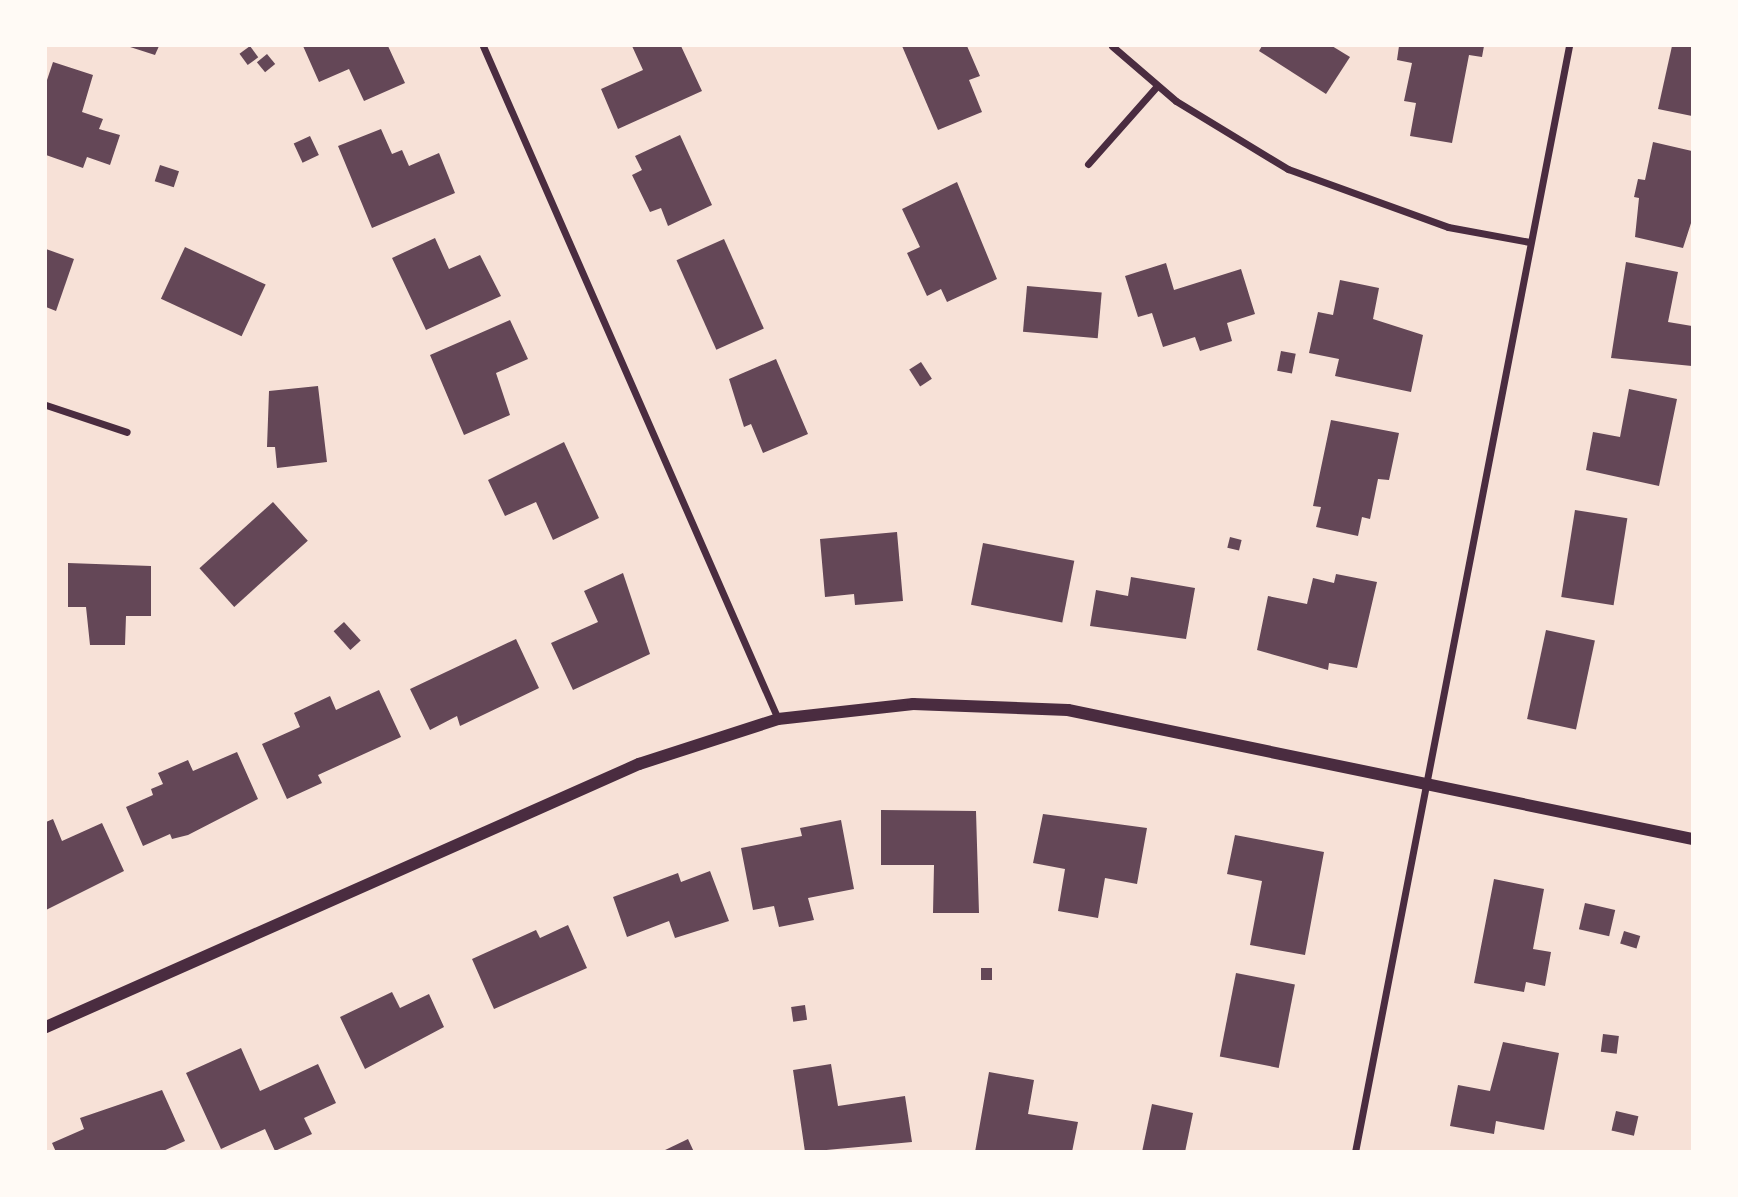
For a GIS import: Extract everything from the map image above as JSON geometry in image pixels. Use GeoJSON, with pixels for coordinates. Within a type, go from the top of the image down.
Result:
{"type":"FeatureCollection","features":[{"type":"Feature","properties":{"kind":"street"},"geometry":{"type":"LineString","coordinates":[[483,46],[778,719]]}},
{"type":"Feature","properties":{"kind":"street"},"geometry":{"type":"LineString","coordinates":[[1112,46],[1157,86],[1209,125],[1338,191],[1448,227],[1530,242]]}},
{"type":"Feature","properties":{"kind":"street"},"geometry":{"type":"LineString","coordinates":[[1355,1152],[1569,46]]}},
{"type":"Feature","properties":{"kind":"street"},"geometry":{"type":"LineString","coordinates":[[1088,164],[1157,86]]}},
{"type":"Feature","properties":{"kind":"street"},"geometry":{"type":"LineString","coordinates":[[46,405],[127,432]]}},
{"type":"Feature","properties":{"kind":"street"},"geometry":{"type":"LineString","coordinates":[[46,1027],[639,764],[778,719],[913,704],[1068,710],[1692,839]]}},
{"type":"Feature","properties":{"kind":"building"},"geometry":{"type":"Polygon","coordinates":[[[127,46],[159,46],[155,55],[127,46]]]}},
{"type":"Feature","properties":{"kind":"building"},"geometry":{"type":"Polygon","coordinates":[[[250,46],[258,57],[248,65],[239,54],[250,46]]]}},
{"type":"Feature","properties":{"kind":"building"},"geometry":{"type":"Polygon","coordinates":[[[303,46],[388,46],[405,83],[364,101],[349,69],[319,82],[303,46]]]}},
{"type":"Feature","properties":{"kind":"building"},"geometry":{"type":"Polygon","coordinates":[[[632,46],[681,46],[702,91],[618,129],[601,89],[643,70],[632,46]]]}},
{"type":"Feature","properties":{"kind":"building"},"geometry":{"type":"Polygon","coordinates":[[[902,46],[967,46],[980,76],[969,80],[982,112],[938,130],[902,46]]]}},
{"type":"Feature","properties":{"kind":"building"},"geometry":{"type":"Polygon","coordinates":[[[1262,46],[1332,46],[1350,57],[1326,94],[1259,51],[1262,46]]]}},
{"type":"Feature","properties":{"kind":"building"},"geometry":{"type":"Polygon","coordinates":[[[1399,46],[1484,46],[1482,57],[1469,55],[1452,143],[1410,136],[1416,103],[1404,101],[1412,63],[1397,60],[1399,46]]]}},
{"type":"Feature","properties":{"kind":"building"},"geometry":{"type":"Polygon","coordinates":[[[1672,46],[1692,46],[1692,116],[1658,109],[1672,46]]]}},
{"type":"Feature","properties":{"kind":"building"},"geometry":{"type":"Polygon","coordinates":[[[267,54],[275,64],[265,72],[257,62],[267,54]]]}},
{"type":"Feature","properties":{"kind":"building"},"geometry":{"type":"Polygon","coordinates":[[[53,62],[93,75],[82,112],[103,119],[99,129],[120,135],[110,165],[87,157],[83,168],[46,155],[46,83],[53,62]]]}},
{"type":"Feature","properties":{"kind":"building"},"geometry":{"type":"Polygon","coordinates":[[[381,129],[392,154],[402,150],[409,166],[439,153],[455,193],[372,228],[338,146],[381,129]]]}},
{"type":"Feature","properties":{"kind":"building"},"geometry":{"type":"Polygon","coordinates":[[[680,135],[712,205],[668,226],[661,208],[650,212],[632,175],[642,170],[635,156],[680,135]]]}},
{"type":"Feature","properties":{"kind":"building"},"geometry":{"type":"Polygon","coordinates":[[[310,136],[319,155],[303,163],[294,144],[310,136]]]}},
{"type":"Feature","properties":{"kind":"building"},"geometry":{"type":"Polygon","coordinates":[[[1653,142],[1692,151],[1692,220],[1683,248],[1635,237],[1639,198],[1634,197],[1638,179],[1645,180],[1653,142]]]}},
{"type":"Feature","properties":{"kind":"building"},"geometry":{"type":"Polygon","coordinates":[[[160,165],[179,171],[174,187],[155,181],[160,165]]]}},
{"type":"Feature","properties":{"kind":"building"},"geometry":{"type":"Polygon","coordinates":[[[957,182],[997,279],[947,302],[941,289],[927,296],[907,253],[920,247],[902,209],[957,182]]]}},
{"type":"Feature","properties":{"kind":"building"},"geometry":{"type":"Polygon","coordinates":[[[435,238],[449,269],[480,255],[501,296],[426,330],[392,258],[435,238]]]}},
{"type":"Feature","properties":{"kind":"building"},"geometry":{"type":"Polygon","coordinates":[[[724,239],[764,329],[716,350],[676,260],[724,239]]]}},
{"type":"Feature","properties":{"kind":"building"},"geometry":{"type":"Polygon","coordinates":[[[185,247],[266,285],[242,336],[161,299],[185,247]]]}},
{"type":"Feature","properties":{"kind":"building"},"geometry":{"type":"Polygon","coordinates":[[[46,249],[74,259],[56,311],[46,307],[46,249]]]}},
{"type":"Feature","properties":{"kind":"building"},"geometry":{"type":"Polygon","coordinates":[[[1626,262],[1678,272],[1668,322],[1692,326],[1692,366],[1611,358],[1626,262]]]}},
{"type":"Feature","properties":{"kind":"building"},"geometry":{"type":"Polygon","coordinates":[[[1166,263],[1174,290],[1241,269],[1255,314],[1227,323],[1232,341],[1200,351],[1195,337],[1163,347],[1152,313],[1138,317],[1125,276],[1166,263]]]}},
{"type":"Feature","properties":{"kind":"building"},"geometry":{"type":"Polygon","coordinates":[[[1340,280],[1379,288],[1373,319],[1423,335],[1411,392],[1335,376],[1339,359],[1309,353],[1318,312],[1333,315],[1340,280]]]}},
{"type":"Feature","properties":{"kind":"building"},"geometry":{"type":"Polygon","coordinates":[[[1027,286],[1102,293],[1098,338],[1023,332],[1027,286]]]}},
{"type":"Feature","properties":{"kind":"building"},"geometry":{"type":"Polygon","coordinates":[[[510,320],[528,359],[496,373],[510,415],[464,435],[430,355],[510,320]]]}},
{"type":"Feature","properties":{"kind":"building"},"geometry":{"type":"Polygon","coordinates":[[[1281,351],[1296,354],[1292,373],[1277,371],[1281,351]]]}},
{"type":"Feature","properties":{"kind":"building"},"geometry":{"type":"Polygon","coordinates":[[[776,359],[808,434],[763,453],[751,424],[744,427],[729,379],[776,359]]]}},
{"type":"Feature","properties":{"kind":"building"},"geometry":{"type":"Polygon","coordinates":[[[921,362],[932,379],[920,386],[909,370],[921,362]]]}},
{"type":"Feature","properties":{"kind":"building"},"geometry":{"type":"Polygon","coordinates":[[[318,386],[327,462],[277,468],[275,447],[267,447],[269,391],[318,386]]]}},
{"type":"Feature","properties":{"kind":"building"},"geometry":{"type":"Polygon","coordinates":[[[1629,389],[1677,399],[1659,486],[1586,470],[1593,432],[1620,437],[1629,389]]]}},
{"type":"Feature","properties":{"kind":"building"},"geometry":{"type":"Polygon","coordinates":[[[1331,420],[1399,433],[1389,480],[1378,479],[1370,519],[1362,517],[1358,536],[1316,527],[1321,507],[1313,506],[1331,420]]]}},
{"type":"Feature","properties":{"kind":"building"},"geometry":{"type":"Polygon","coordinates":[[[564,442],[599,518],[553,540],[536,502],[505,516],[488,480],[564,442]]]}},
{"type":"Feature","properties":{"kind":"building"},"geometry":{"type":"Polygon","coordinates":[[[273,502],[308,541],[234,607],[199,568],[273,502]]]}},
{"type":"Feature","properties":{"kind":"building"},"geometry":{"type":"Polygon","coordinates":[[[1575,510],[1627,518],[1614,605],[1561,597],[1575,510]]]}},
{"type":"Feature","properties":{"kind":"building"},"geometry":{"type":"Polygon","coordinates":[[[897,532],[903,601],[855,605],[854,594],[825,597],[820,539],[897,532]]]}},
{"type":"Feature","properties":{"kind":"building"},"geometry":{"type":"Polygon","coordinates":[[[1230,537],[1242,540],[1239,551],[1227,548],[1230,537]]]}},
{"type":"Feature","properties":{"kind":"building"},"geometry":{"type":"Polygon","coordinates":[[[983,543],[1074,561],[1062,623],[971,605],[983,543]]]}},
{"type":"Feature","properties":{"kind":"building"},"geometry":{"type":"Polygon","coordinates":[[[68,563],[151,566],[151,616],[126,616],[125,645],[90,645],[86,607],[68,607],[68,563]]]}},
{"type":"Feature","properties":{"kind":"building"},"geometry":{"type":"Polygon","coordinates":[[[623,573],[650,654],[573,690],[551,643],[598,622],[584,591],[623,573]]]}},
{"type":"Feature","properties":{"kind":"building"},"geometry":{"type":"Polygon","coordinates":[[[1336,574],[1377,582],[1357,668],[1329,663],[1328,670],[1257,650],[1268,596],[1307,604],[1313,578],[1334,583],[1336,574]]]}},
{"type":"Feature","properties":{"kind":"building"},"geometry":{"type":"Polygon","coordinates":[[[1131,577],[1195,588],[1186,639],[1090,626],[1096,590],[1128,596],[1131,577]]]}},
{"type":"Feature","properties":{"kind":"building"},"geometry":{"type":"Polygon","coordinates":[[[344,622],[361,641],[350,650],[334,631],[344,622]]]}},
{"type":"Feature","properties":{"kind":"building"},"geometry":{"type":"Polygon","coordinates":[[[1546,630],[1595,640],[1576,729],[1527,719],[1546,630]]]}},
{"type":"Feature","properties":{"kind":"building"},"geometry":{"type":"Polygon","coordinates":[[[516,639],[539,688],[460,726],[457,716],[430,730],[410,689],[516,639]]]}},
{"type":"Feature","properties":{"kind":"building"},"geometry":{"type":"Polygon","coordinates":[[[379,690],[401,737],[318,775],[322,783],[287,799],[262,744],[300,727],[294,713],[330,696],[336,710],[379,690]]]}},
{"type":"Feature","properties":{"kind":"building"},"geometry":{"type":"Polygon","coordinates":[[[237,752],[258,799],[188,835],[172,839],[170,834],[143,846],[126,807],[153,795],[151,789],[163,784],[158,773],[188,760],[193,771],[237,752]]]}},
{"type":"Feature","properties":{"kind":"building"},"geometry":{"type":"Polygon","coordinates":[[[881,810],[976,811],[979,913],[933,913],[934,865],[881,865],[881,810]]]}},
{"type":"Feature","properties":{"kind":"building"},"geometry":{"type":"Polygon","coordinates":[[[1043,814],[1147,828],[1137,884],[1105,878],[1098,918],[1058,911],[1065,869],[1033,863],[1043,814]]]}},
{"type":"Feature","properties":{"kind":"building"},"geometry":{"type":"Polygon","coordinates":[[[53,819],[62,841],[102,823],[124,871],[46,910],[46,822],[53,819]]]}},
{"type":"Feature","properties":{"kind":"building"},"geometry":{"type":"Polygon","coordinates":[[[841,820],[854,889],[808,898],[814,920],[779,927],[774,906],[753,910],[741,848],[802,836],[800,828],[841,820]]]}},
{"type":"Feature","properties":{"kind":"building"},"geometry":{"type":"Polygon","coordinates":[[[1235,835],[1324,852],[1305,955],[1250,945],[1262,881],[1227,874],[1235,835]]]}},
{"type":"Feature","properties":{"kind":"building"},"geometry":{"type":"Polygon","coordinates":[[[710,871],[729,921],[675,938],[669,921],[627,937],[613,897],[678,873],[681,882],[710,871]]]}},
{"type":"Feature","properties":{"kind":"building"},"geometry":{"type":"Polygon","coordinates":[[[1494,879],[1544,889],[1533,949],[1551,952],[1545,986],[1526,982],[1524,992],[1474,983],[1494,879]]]}},
{"type":"Feature","properties":{"kind":"building"},"geometry":{"type":"Polygon","coordinates":[[[1585,903],[1615,910],[1609,936],[1579,929],[1585,903]]]}},
{"type":"Feature","properties":{"kind":"building"},"geometry":{"type":"Polygon","coordinates":[[[568,925],[587,968],[494,1009],[472,959],[536,930],[540,938],[568,925]]]}},
{"type":"Feature","properties":{"kind":"building"},"geometry":{"type":"Polygon","coordinates":[[[1624,931],[1640,936],[1636,948],[1620,943],[1624,931]]]}},
{"type":"Feature","properties":{"kind":"building"},"geometry":{"type":"Polygon","coordinates":[[[981,968],[992,968],[992,980],[981,980],[981,968]]]}},
{"type":"Feature","properties":{"kind":"building"},"geometry":{"type":"Polygon","coordinates":[[[1236,973],[1295,984],[1279,1068],[1220,1056],[1236,973]]]}},
{"type":"Feature","properties":{"kind":"building"},"geometry":{"type":"Polygon","coordinates":[[[392,992],[400,1008],[429,994],[444,1027],[365,1069],[340,1017],[392,992]]]}},
{"type":"Feature","properties":{"kind":"building"},"geometry":{"type":"Polygon","coordinates":[[[805,1005],[807,1020],[793,1022],[791,1007],[805,1005]]]}},
{"type":"Feature","properties":{"kind":"building"},"geometry":{"type":"Polygon","coordinates":[[[1603,1034],[1619,1036],[1617,1054],[1601,1052],[1603,1034]]]}},
{"type":"Feature","properties":{"kind":"building"},"geometry":{"type":"Polygon","coordinates":[[[1503,1042],[1559,1053],[1544,1130],[1496,1121],[1494,1134],[1450,1126],[1458,1085],[1490,1091],[1503,1042]]]}},
{"type":"Feature","properties":{"kind":"building"},"geometry":{"type":"Polygon","coordinates":[[[241,1048],[260,1091],[318,1064],[336,1103],[304,1118],[312,1134],[275,1151],[265,1129],[221,1149],[186,1073],[241,1048]]]}},
{"type":"Feature","properties":{"kind":"building"},"geometry":{"type":"Polygon","coordinates":[[[831,1064],[838,1106],[905,1096],[912,1142],[805,1152],[793,1070],[831,1064]]]}},
{"type":"Feature","properties":{"kind":"building"},"geometry":{"type":"Polygon","coordinates":[[[989,1072],[1034,1080],[1028,1114],[1078,1122],[1072,1152],[975,1152],[989,1072]]]}},
{"type":"Feature","properties":{"kind":"building"},"geometry":{"type":"Polygon","coordinates":[[[162,1090],[185,1141],[161,1152],[56,1152],[52,1143],[84,1129],[80,1118],[162,1090]]]}},
{"type":"Feature","properties":{"kind":"building"},"geometry":{"type":"Polygon","coordinates":[[[1152,1104],[1193,1113],[1185,1152],[1142,1152],[1152,1104]]]}},
{"type":"Feature","properties":{"kind":"building"},"geometry":{"type":"Polygon","coordinates":[[[1616,1111],[1638,1116],[1634,1136],[1612,1130],[1616,1111]]]}},
{"type":"Feature","properties":{"kind":"building"},"geometry":{"type":"Polygon","coordinates":[[[688,1139],[694,1152],[661,1152],[688,1139]]]}}]}
